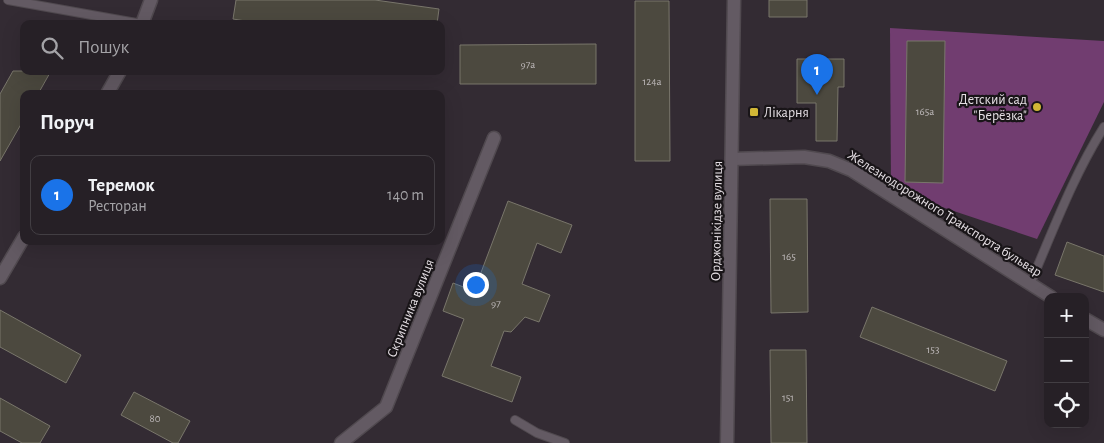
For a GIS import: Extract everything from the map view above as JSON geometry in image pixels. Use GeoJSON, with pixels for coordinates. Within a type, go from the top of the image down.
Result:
{"type":"FeatureCollection","features":[{"type":"Feature","properties":{"kind":"street"},"geometry":{"type":"LineString","coordinates":[[144,20],[151,0]]}},
{"type":"Feature","properties":{"kind":"street","name":"Орджонікідзе вулиця"},"geometry":{"type":"LineString","coordinates":[[727,443],[734,0]]}},
{"type":"Feature","properties":{"kind":"street"},"geometry":{"type":"LineString","coordinates":[[109,90],[118,75]]}},
{"type":"Feature","properties":{"kind":"street","name":"Скрипника вулиця"},"geometry":{"type":"LineString","coordinates":[[341,443],[386,407],[494,138]]}},
{"type":"Feature","properties":{"kind":"street","name":"Железнодорожного Транспорта бульвар"},"geometry":{"type":"LineString","coordinates":[[732,158],[804,157],[829,161],[851,170],[1045,293]]}},
{"type":"Feature","properties":{"kind":"street"},"geometry":{"type":"LineString","coordinates":[[0,278],[20,244]]}},
{"type":"Feature","properties":{"kind":"street"},"geometry":{"type":"LineString","coordinates":[[1089,321],[1104,330]]}},
{"type":"Feature","properties":{"kind":"lane"},"geometry":{"type":"LineString","coordinates":[[8,0],[120,20]]}},
{"type":"Feature","properties":{"kind":"lane"},"geometry":{"type":"LineString","coordinates":[[1030,284],[1071,188],[1104,126]]}},
{"type":"Feature","properties":{"kind":"lane"},"geometry":{"type":"LineString","coordinates":[[515,420],[537,433],[565,443]]}},
{"type":"Feature","properties":{"kind":"shaded area"},"geometry":{"type":"Polygon","coordinates":[[[890,28],[1104,41],[1104,102],[1037,239],[891,190],[890,28]]]}},
{"type":"Feature","properties":{"kind":"building"},"geometry":{"type":"Polygon","coordinates":[[[236,0],[375,0],[439,9],[438,20],[233,19],[236,0]]]}},
{"type":"Feature","properties":{"kind":"building"},"geometry":{"type":"Polygon","coordinates":[[[769,0],[807,0],[807,17],[769,17],[769,0]]]}},
{"type":"Feature","properties":{"kind":"building"},"geometry":{"type":"Polygon","coordinates":[[[635,1],[669,1],[670,161],[635,161],[635,1]]]}},
{"type":"Feature","properties":{"kind":"building"},"geometry":{"type":"Polygon","coordinates":[[[907,41],[945,41],[943,183],[905,182],[907,41]]]}},
{"type":"Feature","properties":{"kind":"building"},"geometry":{"type":"Polygon","coordinates":[[[596,44],[596,84],[460,84],[460,45],[596,44]]]}},
{"type":"Feature","properties":{"kind":"building"},"geometry":{"type":"Polygon","coordinates":[[[797,59],[844,59],[844,87],[838,87],[837,141],[816,141],[816,103],[797,103],[797,59]]]}},
{"type":"Feature","properties":{"kind":"building"},"geometry":{"type":"Polygon","coordinates":[[[13,71],[20,71],[20,75],[49,75],[40,90],[20,90],[20,126],[0,161],[0,94],[13,71]]]}},
{"type":"Feature","properties":{"kind":"building"},"geometry":{"type":"Polygon","coordinates":[[[770,199],[807,199],[808,312],[771,313],[770,199]]]}},
{"type":"Feature","properties":{"kind":"building"},"geometry":{"type":"Polygon","coordinates":[[[508,201],[572,225],[561,253],[537,243],[522,284],[550,295],[539,322],[525,317],[511,332],[504,331],[491,366],[521,377],[512,402],[442,376],[464,319],[443,311],[453,283],[474,291],[508,201]]]}},
{"type":"Feature","properties":{"kind":"building"},"geometry":{"type":"Polygon","coordinates":[[[1067,242],[1104,256],[1104,292],[1055,275],[1067,242]]]}},
{"type":"Feature","properties":{"kind":"building"},"geometry":{"type":"Polygon","coordinates":[[[872,307],[1007,361],[995,391],[860,337],[872,307]]]}},
{"type":"Feature","properties":{"kind":"building"},"geometry":{"type":"Polygon","coordinates":[[[0,310],[81,355],[66,383],[0,347],[0,310]]]}},
{"type":"Feature","properties":{"kind":"building"},"geometry":{"type":"Polygon","coordinates":[[[770,350],[806,350],[807,443],[771,443],[770,350]]]}},
{"type":"Feature","properties":{"kind":"building"},"geometry":{"type":"Polygon","coordinates":[[[134,392],[190,421],[178,443],[173,443],[121,415],[134,392]]]}},
{"type":"Feature","properties":{"kind":"building"},"geometry":{"type":"Polygon","coordinates":[[[0,398],[50,426],[40,443],[22,443],[0,431],[0,398]]]}},
{"type":"Feature","properties":{"kind":"place","name":"Теремок"},"geometry":{"type":"Point","coordinates":[817,95]}},
{"type":"Feature","properties":{"kind":"place","name":"Детский сад \"Берёзка\""},"geometry":{"type":"Point","coordinates":[1037,107]}},
{"type":"Feature","properties":{"kind":"place","name":"Лікарня"},"geometry":{"type":"Point","coordinates":[754,112]}}]}
